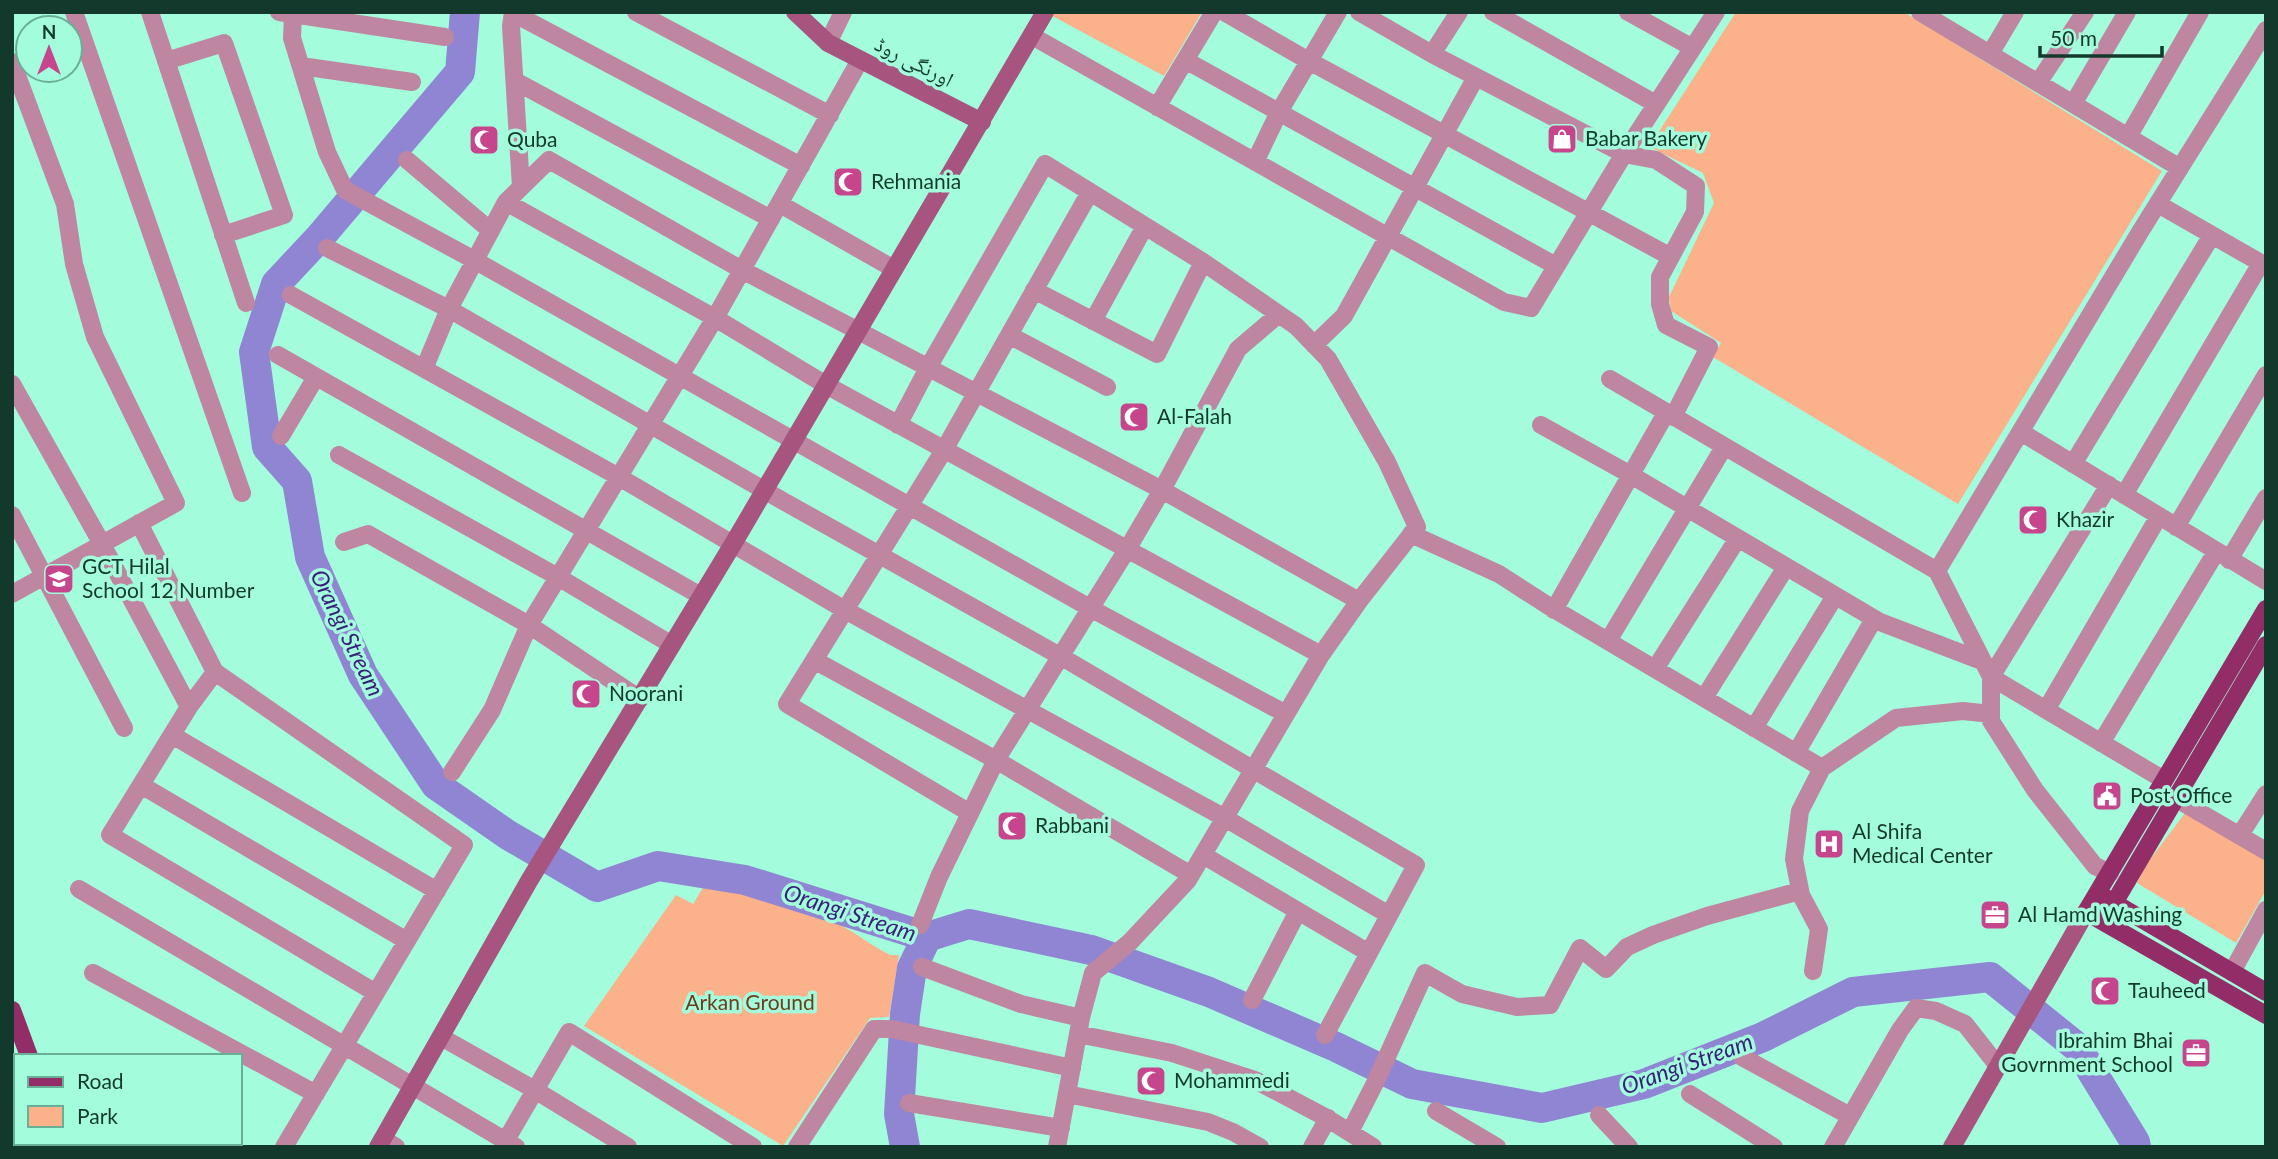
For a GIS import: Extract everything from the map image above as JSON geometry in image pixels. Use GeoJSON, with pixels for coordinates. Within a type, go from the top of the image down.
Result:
{"type":"FeatureCollection","features":[{"type":"Feature","properties":{"kind":"main road","name":"اورنگی روڈ"},"geometry":{"type":"LineString","coordinates":[[795,12],[828,43],[982,122]]}},
{"type":"Feature","properties":{"kind":"main road"},"geometry":{"type":"LineString","coordinates":[[386,1144],[412,1087],[529,881],[733,544],[1045,12]]}},
{"type":"Feature","properties":{"kind":"main road"},"geometry":{"type":"LineString","coordinates":[[1952,1147],[2086,912],[2266,609]]}},
{"type":"Feature","properties":{"kind":"main road"},"geometry":{"type":"LineString","coordinates":[[2104,920],[2266,645]]}},
{"type":"Feature","properties":{"kind":"main road"},"geometry":{"type":"LineString","coordinates":[[2098,893],[2266,992]]}},
{"type":"Feature","properties":{"kind":"main road"},"geometry":{"type":"LineString","coordinates":[[2086,912],[2266,1015]]}},
{"type":"Feature","properties":{"kind":"main road"},"geometry":{"type":"LineString","coordinates":[[12,1010],[28,1054]]}},
{"type":"Feature","properties":{"kind":"street"},"geometry":{"type":"LineString","coordinates":[[74,12],[242,493]]}},
{"type":"Feature","properties":{"kind":"street"},"geometry":{"type":"LineString","coordinates":[[150,12],[246,303]]}},
{"type":"Feature","properties":{"kind":"street"},"geometry":{"type":"LineString","coordinates":[[636,12],[830,115]]}},
{"type":"Feature","properties":{"kind":"street"},"geometry":{"type":"LineString","coordinates":[[828,43],[843,12]]}},
{"type":"Feature","properties":{"kind":"street"},"geometry":{"type":"LineString","coordinates":[[1157,107],[1214,12]]}},
{"type":"Feature","properties":{"kind":"street"},"geometry":{"type":"LineString","coordinates":[[1224,12],[1309,61],[1671,257]]}},
{"type":"Feature","properties":{"kind":"street"},"geometry":{"type":"LineString","coordinates":[[1255,162],[1279,112],[1338,12]]}},
{"type":"Feature","properties":{"kind":"street"},"geometry":{"type":"LineString","coordinates":[[1359,12],[1432,54],[1624,154],[1656,160],[1696,186],[1695,212],[1660,278],[1660,304],[1666,325],[1709,347],[1631,475],[1554,610]]}},
{"type":"Feature","properties":{"kind":"street"},"geometry":{"type":"LineString","coordinates":[[1432,54],[1459,12]]}},
{"type":"Feature","properties":{"kind":"street"},"geometry":{"type":"LineString","coordinates":[[1493,12],[1656,104]]}},
{"type":"Feature","properties":{"kind":"street"},"geometry":{"type":"LineString","coordinates":[[1628,12],[1693,48]]}},
{"type":"Feature","properties":{"kind":"street"},"geometry":{"type":"LineString","coordinates":[[1032,36],[1504,302],[1531,308],[1624,154],[1716,12]]}},
{"type":"Feature","properties":{"kind":"street"},"geometry":{"type":"LineString","coordinates":[[1920,12],[1941,18],[1990,54],[2180,168]]}},
{"type":"Feature","properties":{"kind":"street"},"geometry":{"type":"LineString","coordinates":[[1990,54],[2015,12]]}},
{"type":"Feature","properties":{"kind":"street"},"geometry":{"type":"LineString","coordinates":[[2038,83],[2085,12]]}},
{"type":"Feature","properties":{"kind":"street"},"geometry":{"type":"LineString","coordinates":[[2073,104],[2127,12]]}},
{"type":"Feature","properties":{"kind":"street"},"geometry":{"type":"LineString","coordinates":[[2128,137],[2200,12]]}},
{"type":"Feature","properties":{"kind":"street"},"geometry":{"type":"LineString","coordinates":[[445,37],[286,13],[327,152],[345,190],[680,375],[1090,608],[1286,714]]}},
{"type":"Feature","properties":{"kind":"street"},"geometry":{"type":"LineString","coordinates":[[521,187],[511,26],[513,13],[801,166]]}},
{"type":"Feature","properties":{"kind":"street"},"geometry":{"type":"LineString","coordinates":[[1937,571],[2266,30]]}},
{"type":"Feature","properties":{"kind":"street"},"geometry":{"type":"LineString","coordinates":[[166,61],[225,43],[284,215],[223,235]]}},
{"type":"Feature","properties":{"kind":"street"},"geometry":{"type":"LineString","coordinates":[[452,772],[492,710],[529,625],[715,318],[860,60]]}},
{"type":"Feature","properties":{"kind":"street"},"geometry":{"type":"LineString","coordinates":[[1185,60],[1556,266]]}},
{"type":"Feature","properties":{"kind":"street"},"geometry":{"type":"LineString","coordinates":[[12,62],[65,204],[74,264],[95,337],[176,503],[12,594]]}},
{"type":"Feature","properties":{"kind":"street"},"geometry":{"type":"LineString","coordinates":[[301,66],[412,82]]}},
{"type":"Feature","properties":{"kind":"street"},"geometry":{"type":"LineString","coordinates":[[1314,345],[1344,316],[1476,77]]}},
{"type":"Feature","properties":{"kind":"street"},"geometry":{"type":"LineString","coordinates":[[515,81],[894,269]]}},
{"type":"Feature","properties":{"kind":"street"},"geometry":{"type":"LineString","coordinates":[[407,160],[491,231]]}},
{"type":"Feature","properties":{"kind":"street"},"geometry":{"type":"LineString","coordinates":[[424,369],[449,309],[506,202],[549,160],[742,270],[1162,490],[1359,601]]}},
{"type":"Feature","properties":{"kind":"street"},"geometry":{"type":"LineString","coordinates":[[898,425],[1045,164],[1203,262],[1296,326],[1328,359],[1387,463],[1417,527],[1321,655],[1191,875],[1130,942],[1093,973],[1057,1147]]}},
{"type":"Feature","properties":{"kind":"street"},"geometry":{"type":"LineString","coordinates":[[970,813],[787,704],[944,450],[1090,192]]}},
{"type":"Feature","properties":{"kind":"street"},"geometry":{"type":"LineString","coordinates":[[506,202],[715,318],[826,385],[1321,655]]}},
{"type":"Feature","properties":{"kind":"street"},"geometry":{"type":"LineString","coordinates":[[1991,677],[2263,264],[2158,204]]}},
{"type":"Feature","properties":{"kind":"street"},"geometry":{"type":"LineString","coordinates":[[1093,321],[1145,226]]}},
{"type":"Feature","properties":{"kind":"street"},"geometry":{"type":"LineString","coordinates":[[2073,464],[2212,235]]}},
{"type":"Feature","properties":{"kind":"street"},"geometry":{"type":"LineString","coordinates":[[327,248],[449,309],[1060,656],[1416,865],[1325,1035]]}},
{"type":"Feature","properties":{"kind":"street"},"geometry":{"type":"LineString","coordinates":[[1034,290],[1157,354],[1203,262]]}},
{"type":"Feature","properties":{"kind":"street"},"geometry":{"type":"LineString","coordinates":[[291,295],[618,477],[845,610],[1225,818],[1389,915]]}},
{"type":"Feature","properties":{"kind":"street"},"geometry":{"type":"LineString","coordinates":[[920,925],[939,877],[996,760],[1128,548],[1238,349],[1279,314]]}},
{"type":"Feature","properties":{"kind":"street"},"geometry":{"type":"LineString","coordinates":[[1009,335],[1108,387]]}},
{"type":"Feature","properties":{"kind":"street"},"geometry":{"type":"LineString","coordinates":[[278,355],[701,596]]}},
{"type":"Feature","properties":{"kind":"street"},"geometry":{"type":"LineString","coordinates":[[2176,527],[2266,375]]}},
{"type":"Feature","properties":{"kind":"street"},"geometry":{"type":"LineString","coordinates":[[281,436],[316,377]]}},
{"type":"Feature","properties":{"kind":"street"},"geometry":{"type":"LineString","coordinates":[[1610,379],[1937,571],[1991,677],[1991,721],[2035,790],[2095,866],[2110,873]]}},
{"type":"Feature","properties":{"kind":"street"},"geometry":{"type":"LineString","coordinates":[[12,384],[189,707]]}},
{"type":"Feature","properties":{"kind":"street"},"geometry":{"type":"LineString","coordinates":[[1541,425],[1631,475],[1874,619],[1982,661]]}},
{"type":"Feature","properties":{"kind":"street"},"geometry":{"type":"LineString","coordinates":[[2021,432],[2266,581]]}},
{"type":"Feature","properties":{"kind":"street"},"geometry":{"type":"LineString","coordinates":[[1608,641],[1724,447]]}},
{"type":"Feature","properties":{"kind":"street"},"geometry":{"type":"LineString","coordinates":[[339,455],[558,577],[672,645]]}},
{"type":"Feature","properties":{"kind":"street"},"geometry":{"type":"LineString","coordinates":[[2101,743],[2223,556],[2266,498]]}},
{"type":"Feature","properties":{"kind":"street"},"geometry":{"type":"LineString","coordinates":[[12,515],[124,728]]}},
{"type":"Feature","properties":{"kind":"street"},"geometry":{"type":"LineString","coordinates":[[2046,710],[2159,516]]}},
{"type":"Feature","properties":{"kind":"street"},"geometry":{"type":"LineString","coordinates":[[139,523],[215,672],[464,845],[284,1147]]}},
{"type":"Feature","properties":{"kind":"street"},"geometry":{"type":"LineString","coordinates":[[344,542],[368,534],[529,625],[640,699]]}},
{"type":"Feature","properties":{"kind":"street"},"geometry":{"type":"LineString","coordinates":[[1411,534],[1499,574],[1554,610],[1822,768]]}},
{"type":"Feature","properties":{"kind":"street"},"geometry":{"type":"LineString","coordinates":[[1655,669],[1738,538]]}},
{"type":"Feature","properties":{"kind":"street"},"geometry":{"type":"LineString","coordinates":[[1704,698],[1786,567]]}},
{"type":"Feature","properties":{"kind":"street"},"geometry":{"type":"LineString","coordinates":[[1754,728],[1835,596]]}},
{"type":"Feature","properties":{"kind":"street"},"geometry":{"type":"LineString","coordinates":[[1796,753],[1874,619]]}},
{"type":"Feature","properties":{"kind":"street"},"geometry":{"type":"LineString","coordinates":[[814,660],[996,760],[1191,875]]}},
{"type":"Feature","properties":{"kind":"street"},"geometry":{"type":"LineString","coordinates":[[215,672],[189,707],[110,835],[376,993]]}},
{"type":"Feature","properties":{"kind":"street"},"geometry":{"type":"LineString","coordinates":[[1991,677],[2164,780]]}},
{"type":"Feature","properties":{"kind":"street"},"geometry":{"type":"LineString","coordinates":[[1813,971],[1819,929],[1800,891],[1794,859],[1800,811],[1822,768],[1896,718],[1963,711],[1991,714]]}},
{"type":"Feature","properties":{"kind":"street"},"geometry":{"type":"LineString","coordinates":[[172,735],[437,891]]}},
{"type":"Feature","properties":{"kind":"street"},"geometry":{"type":"LineString","coordinates":[[141,785],[407,941]]}},
{"type":"Feature","properties":{"kind":"street"},"geometry":{"type":"LineString","coordinates":[[2240,835],[2266,794]]}},
{"type":"Feature","properties":{"kind":"street"},"geometry":{"type":"LineString","coordinates":[[2175,798],[2266,850]]}},
{"type":"Feature","properties":{"kind":"street"},"geometry":{"type":"LineString","coordinates":[[1203,855],[1369,953]]}},
{"type":"Feature","properties":{"kind":"street"},"geometry":{"type":"LineString","coordinates":[[79,889],[345,1045],[508,1145],[535,1090],[569,1032],[753,1147]]}},
{"type":"Feature","properties":{"kind":"street"},"geometry":{"type":"LineString","coordinates":[[1350,1132],[1376,1083],[1425,973],[1462,994],[1517,1007],[1549,1005],[1580,948],[1606,969],[1628,947],[1653,935],[1707,916],[1800,891]]}},
{"type":"Feature","properties":{"kind":"street"},"geometry":{"type":"LineString","coordinates":[[1252,1000],[1297,911]]}},
{"type":"Feature","properties":{"kind":"street"},"geometry":{"type":"LineString","coordinates":[[2232,972],[2265,911]]}},
{"type":"Feature","properties":{"kind":"street"},"geometry":{"type":"LineString","coordinates":[[922,967],[1080,1026],[1255,1080],[1328,1118],[1373,1147]]}},
{"type":"Feature","properties":{"kind":"street"},"geometry":{"type":"LineString","coordinates":[[93,973],[316,1094]]}},
{"type":"Feature","properties":{"kind":"street"},"geometry":{"type":"LineString","coordinates":[[1833,1147],[1900,1030],[1916,1008],[1936,1012],[1965,1024],[1995,1071]]}},
{"type":"Feature","properties":{"kind":"street"},"geometry":{"type":"LineString","coordinates":[[797,1147],[874,1030],[915,1034],[1072,1068]]}},
{"type":"Feature","properties":{"kind":"street"},"geometry":{"type":"LineString","coordinates":[[441,1037],[628,1147]]}},
{"type":"Feature","properties":{"kind":"street"},"geometry":{"type":"LineString","coordinates":[[1742,1057],[1850,1116]]}},
{"type":"Feature","properties":{"kind":"street"},"geometry":{"type":"LineString","coordinates":[[1067,1094],[1208,1122],[1260,1147]]}},
{"type":"Feature","properties":{"kind":"street"},"geometry":{"type":"LineString","coordinates":[[1690,1094],[1774,1147]]}},
{"type":"Feature","properties":{"kind":"street"},"geometry":{"type":"LineString","coordinates":[[909,1103],[1060,1128]]}},
{"type":"Feature","properties":{"kind":"street"},"geometry":{"type":"LineString","coordinates":[[1436,1111],[1497,1147]]}},
{"type":"Feature","properties":{"kind":"street"},"geometry":{"type":"LineString","coordinates":[[1599,1115],[1629,1147]]}},
{"type":"Feature","properties":{"kind":"street"},"geometry":{"type":"LineString","coordinates":[[1312,1147],[1328,1118]]}},
{"type":"Feature","properties":{"kind":"green space"},"geometry":{"type":"Polygon","coordinates":[[[1045,12],[1202,12],[1164,76],[1045,12]]]}},
{"type":"Feature","properties":{"kind":"green space"},"geometry":{"type":"Polygon","coordinates":[[[1736,12],[1904,12],[2162,171],[1958,504],[1713,357],[1721,343],[1671,311],[1669,297],[1714,203],[1703,173],[1649,147],[1736,12]]]}},
{"type":"Feature","properties":{"kind":"green space"},"geometry":{"type":"Polygon","coordinates":[[[2185,813],[2266,858],[2266,890],[2236,943],[2137,883],[2146,865],[2185,813]]]}},
{"type":"Feature","properties":{"kind":"green space","name":"Arkan Ground"},"geometry":{"type":"Polygon","coordinates":[[[704,886],[757,893],[794,904],[850,930],[890,955],[899,955],[889,1017],[870,1018],[783,1146],[584,1026],[676,895],[693,904],[704,886]]]}},
{"type":"Feature","properties":{"kind":"waterway","name":"Orangi Stream"},"geometry":{"type":"LineString","coordinates":[[465,12],[460,72],[320,237],[276,284],[254,352],[267,447],[297,481],[310,557],[363,675],[436,785],[508,835],[597,887],[658,866],[745,880],[927,937],[969,924],[1091,950],[1209,992],[1336,1047],[1412,1084],[1542,1108],[1644,1084],[1763,1037],[1853,992],[1990,977],[2077,1047],[2136,1147]]}},
{"type":"Feature","properties":{"kind":"waterway"},"geometry":{"type":"LineString","coordinates":[[905,1147],[899,1114],[905,1014],[912,968],[927,937]]}},
{"type":"Feature","properties":{"kind":"place","name":"Babar Bakery"},"geometry":{"type":"Point","coordinates":[1562,139]}},
{"type":"Feature","properties":{"kind":"place","name":"Quba"},"geometry":{"type":"Point","coordinates":[484,140]}},
{"type":"Feature","properties":{"kind":"place","name":"Rehmania"},"geometry":{"type":"Point","coordinates":[848,182]}},
{"type":"Feature","properties":{"kind":"place","name":"Al-Falah"},"geometry":{"type":"Point","coordinates":[1134,417]}},
{"type":"Feature","properties":{"kind":"place","name":"Khazir"},"geometry":{"type":"Point","coordinates":[2033,520]}},
{"type":"Feature","properties":{"kind":"place","name":"GCT Hilal School 12 Number"},"geometry":{"type":"Point","coordinates":[59,579]}},
{"type":"Feature","properties":{"kind":"place","name":"Noorani"},"geometry":{"type":"Point","coordinates":[586,694]}},
{"type":"Feature","properties":{"kind":"place","name":"Post Office"},"geometry":{"type":"Point","coordinates":[2107,796]}},
{"type":"Feature","properties":{"kind":"place","name":"Rabbani"},"geometry":{"type":"Point","coordinates":[1012,826]}},
{"type":"Feature","properties":{"kind":"place","name":"Al Shifa Medical Center"},"geometry":{"type":"Point","coordinates":[1829,844]}},
{"type":"Feature","properties":{"kind":"place","name":"Al Hamd Washing"},"geometry":{"type":"Point","coordinates":[1995,915]}},
{"type":"Feature","properties":{"kind":"place","name":"Tauheed"},"geometry":{"type":"Point","coordinates":[2105,991]}},
{"type":"Feature","properties":{"kind":"place","name":"Ibrahim Bhai Govrnment School"},"geometry":{"type":"Point","coordinates":[2196,1053]}},
{"type":"Feature","properties":{"kind":"place","name":"Mohammedi"},"geometry":{"type":"Point","coordinates":[1151,1081]}}]}
